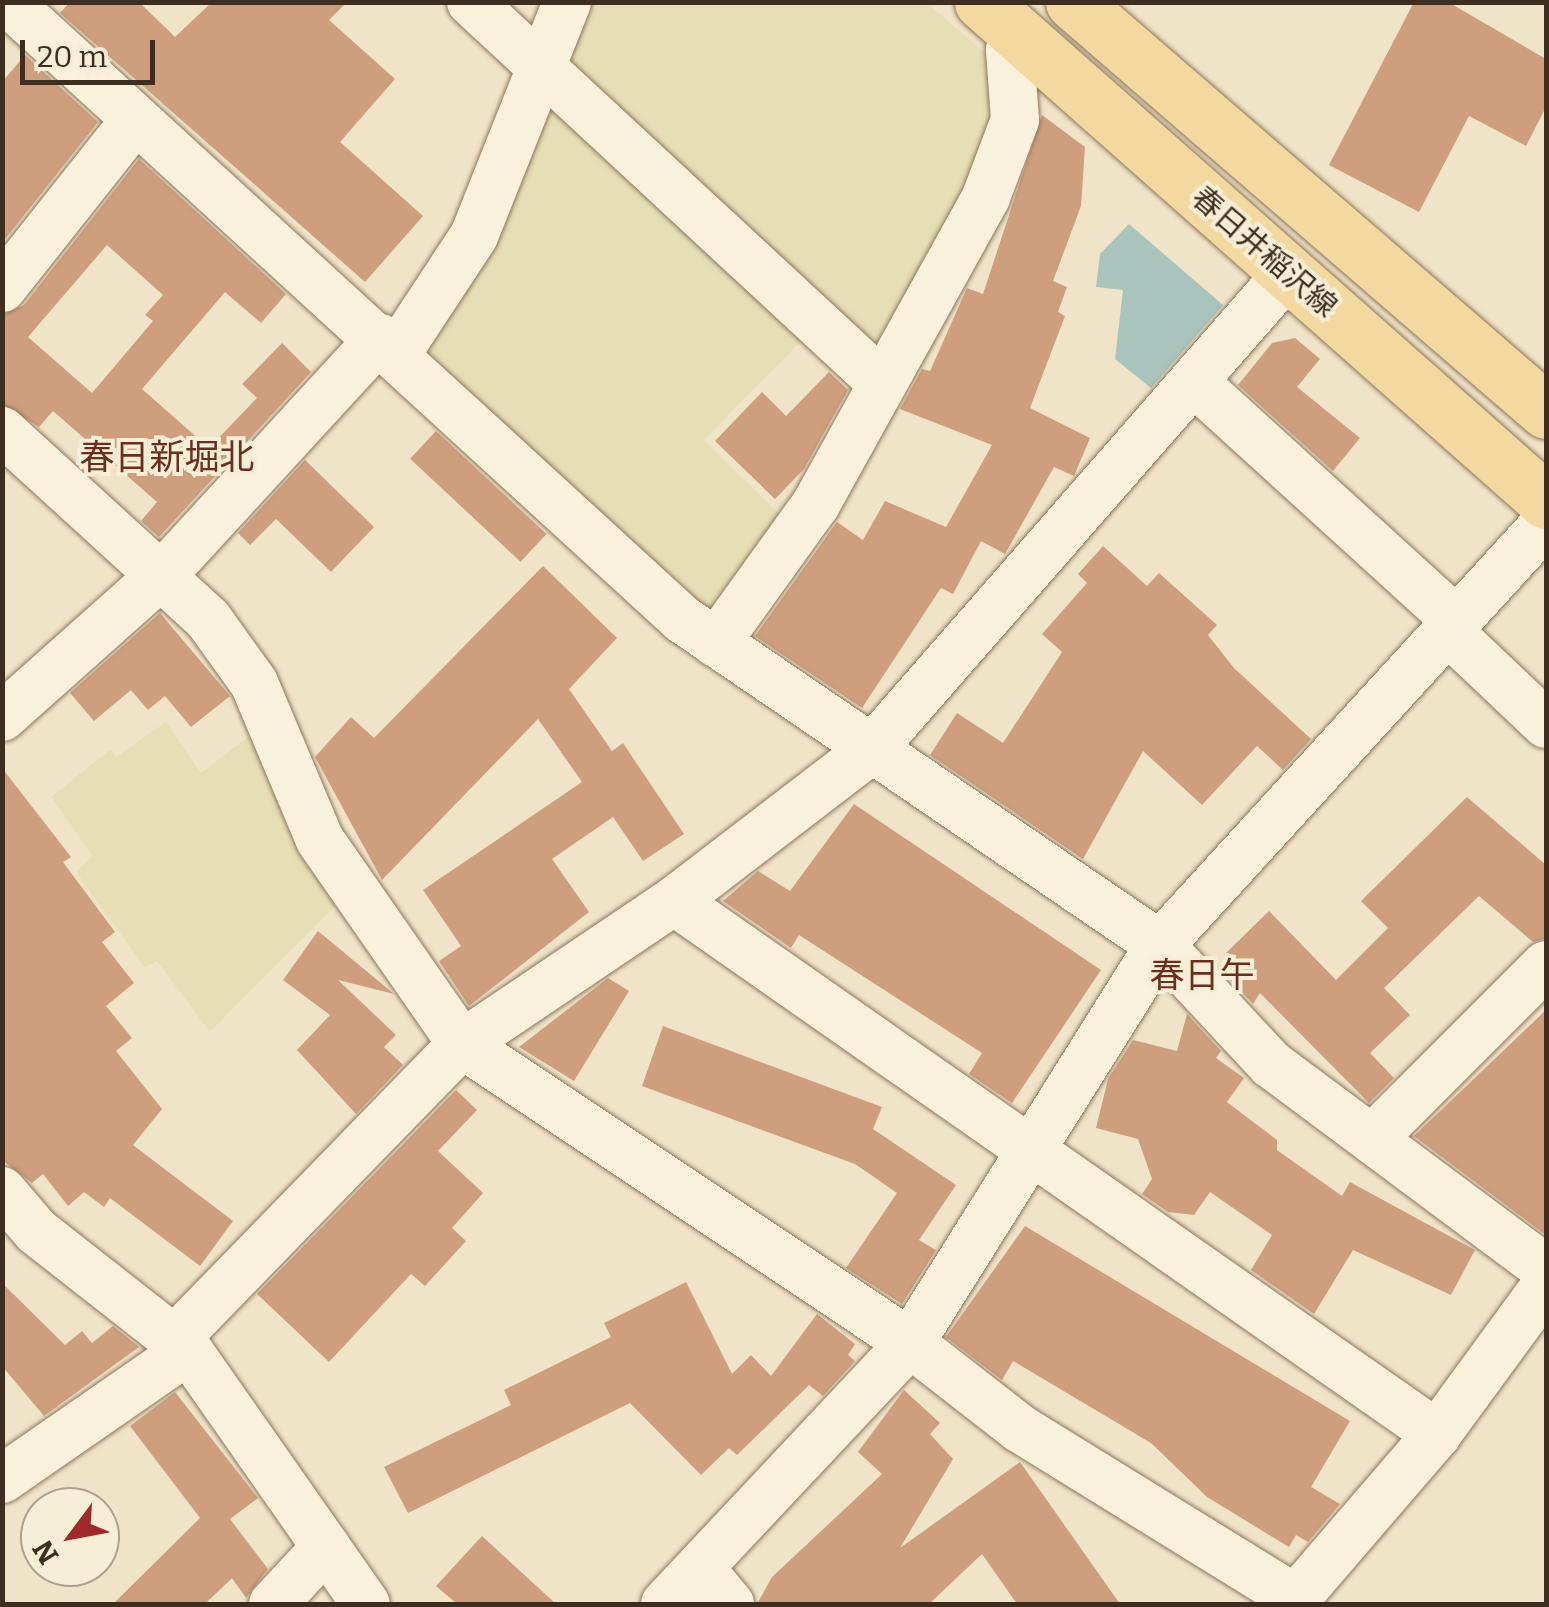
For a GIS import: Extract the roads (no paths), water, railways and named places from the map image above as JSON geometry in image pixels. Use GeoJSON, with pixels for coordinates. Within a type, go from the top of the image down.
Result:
{"type":"FeatureCollection","features":[{"type":"Feature","properties":{"kind":"main road"},"geometry":{"type":"LineString","coordinates":[[1097,13],[1546,411]]}},
{"type":"Feature","properties":{"kind":"main road","name":"春日井稲沢線"},"geometry":{"type":"LineString","coordinates":[[1001,20],[1546,501]]}},
{"type":"Feature","properties":{"kind":"street"},"geometry":{"type":"LineString","coordinates":[[8,2],[132,124],[388,346],[716,643],[1160,945],[1271,1064],[1546,1269]]}},
{"type":"Feature","properties":{"kind":"street"},"geometry":{"type":"LineString","coordinates":[[472,2],[882,384]]}},
{"type":"Feature","properties":{"kind":"street"},"geometry":{"type":"LineString","coordinates":[[2,716],[164,572],[388,346],[474,236],[538,65],[568,2]]}},
{"type":"Feature","properties":{"kind":"street"},"geometry":{"type":"LineString","coordinates":[[716,643],[816,504],[986,197],[1015,120],[1010,50],[1001,20]]}},
{"type":"Feature","properties":{"kind":"street"},"geometry":{"type":"LineString","coordinates":[[2,288],[132,124]]}},
{"type":"Feature","properties":{"kind":"street"},"geometry":{"type":"LineString","coordinates":[[2,1479],[182,1344],[462,1044],[674,901],[870,750],[1288,273]]}},
{"type":"Feature","properties":{"kind":"street"},"geometry":{"type":"LineString","coordinates":[[1194,382],[1452,626],[1546,724]]}},
{"type":"Feature","properties":{"kind":"street"},"geometry":{"type":"LineString","coordinates":[[2,431],[164,572],[254,683],[320,840],[462,1044],[910,1344],[1019,1428],[1293,1602],[1437,1434],[1546,1284]]}},
{"type":"Feature","properties":{"kind":"street"},"geometry":{"type":"LineString","coordinates":[[666,1604],[910,1344],[1025,1153],[1160,945],[1546,523]]}},
{"type":"Feature","properties":{"kind":"street"},"geometry":{"type":"LineString","coordinates":[[674,901],[1025,1153],[1437,1434]]}},
{"type":"Feature","properties":{"kind":"street"},"geometry":{"type":"LineString","coordinates":[[1372,1139],[1546,964]]}},
{"type":"Feature","properties":{"kind":"street"},"geometry":{"type":"LineString","coordinates":[[2,1190],[36,1231],[182,1344],[366,1604]]}},
{"type":"Feature","properties":{"kind":"street"},"geometry":{"type":"LineString","coordinates":[[273,1604],[326,1547]]}},
{"type":"Feature","properties":{"kind":"street"},"geometry":{"type":"LineString","coordinates":[[700,1568],[730,1604]]}},
{"type":"Feature","properties":{"kind":"water"},"geometry":{"type":"Polygon","coordinates":[[[1129,224],[1223,305],[1151,388],[1115,359],[1123,290],[1096,287],[1100,254],[1129,224]]]}},
{"type":"Feature","properties":{"kind":"district","name":"春日新堀北"},"geometry":{"type":"Point","coordinates":[167,457]}},
{"type":"Feature","properties":{"kind":"district","name":"春日午"},"geometry":{"type":"Point","coordinates":[1202,975]}}]}
